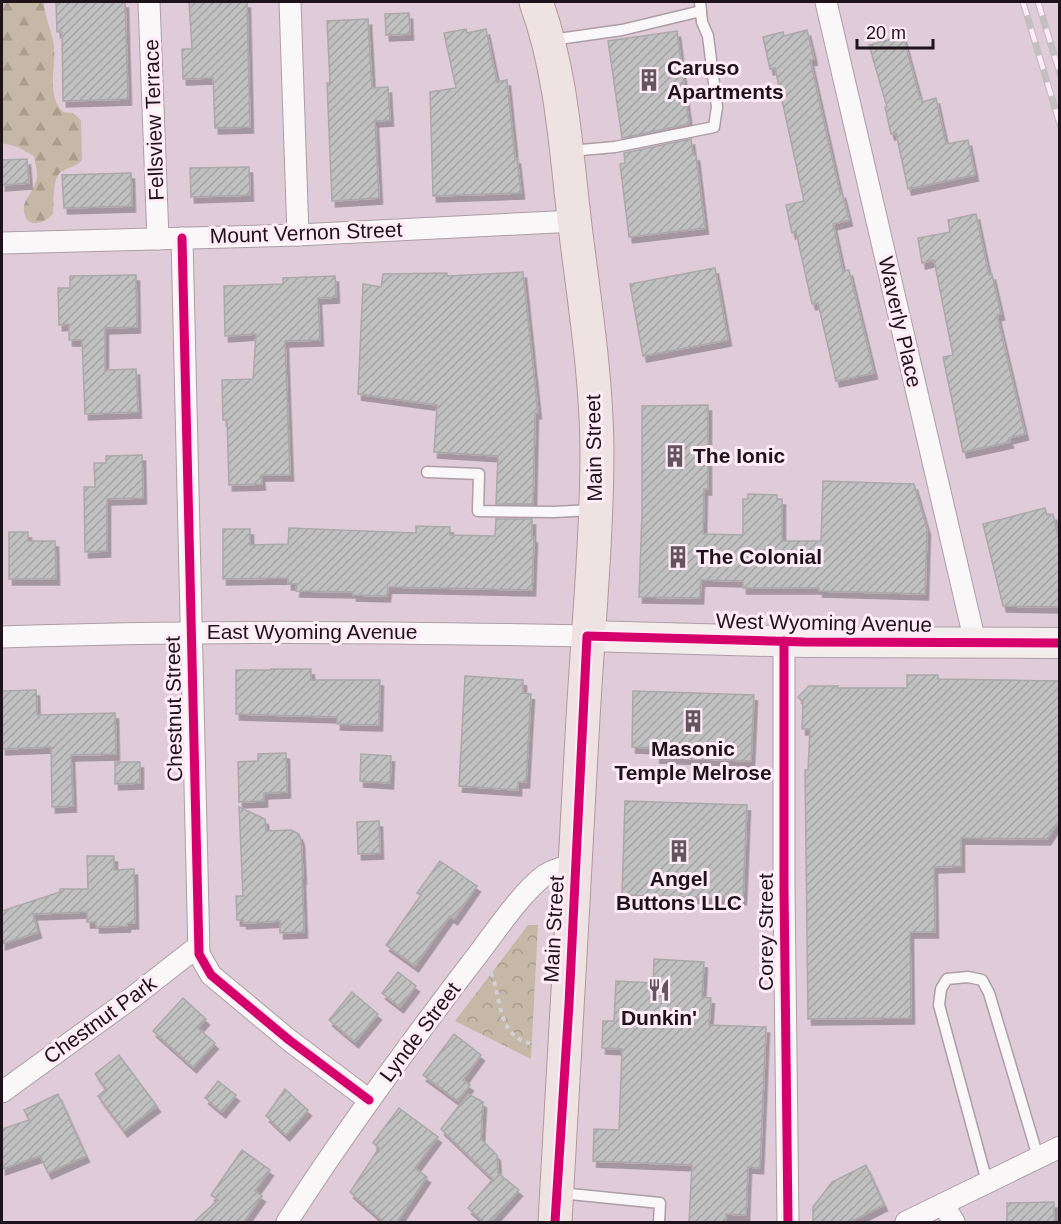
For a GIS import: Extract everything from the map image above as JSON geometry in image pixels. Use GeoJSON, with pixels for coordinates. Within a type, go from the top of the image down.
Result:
{"type":"FeatureCollection","features":[{"type":"Feature","properties":{"kind":"main road","name":"Main Street"},"geometry":{"type":"LineString","coordinates":[[536,2],[549,40],[567,151],[597,444],[594,563],[587,636],[556,1208]]}},
{"type":"Feature","properties":{"kind":"main road","name":"West Wyoming Avenue"},"geometry":{"type":"LineString","coordinates":[[587,636],[784,641],[1059,643]]}},
{"type":"Feature","properties":{"kind":"street","name":"Fellsview Terrace"},"geometry":{"type":"LineString","coordinates":[[149,2],[158,239]]}},
{"type":"Feature","properties":{"kind":"street"},"geometry":{"type":"LineString","coordinates":[[290,2],[298,235]]}},
{"type":"Feature","properties":{"kind":"street","name":"Waverly Place"},"geometry":{"type":"LineString","coordinates":[[826,2],[975,642]]}},
{"type":"Feature","properties":{"kind":"street","name":"Mount Vernon Street"},"geometry":{"type":"LineString","coordinates":[[2,243],[298,235],[575,221]]}},
{"type":"Feature","properties":{"kind":"street","name":"Chestnut Street"},"geometry":{"type":"LineString","coordinates":[[182,238],[197,946],[202,961],[211,975],[289,1040],[369,1100]]}},
{"type":"Feature","properties":{"kind":"street","name":"East Wyoming Avenue"},"geometry":{"type":"LineString","coordinates":[[2,637],[191,632],[357,631],[587,636]]}},
{"type":"Feature","properties":{"kind":"street","name":"Corey Street"},"geometry":{"type":"LineString","coordinates":[[784,641],[788,1222]]}},
{"type":"Feature","properties":{"kind":"street","name":"Lynde Street"},"geometry":{"type":"LineString","coordinates":[[286,1222],[369,1100],[519,901],[546,875],[561,868],[575,866]]}},
{"type":"Feature","properties":{"kind":"street","name":"Chestnut Park"},"geometry":{"type":"LineString","coordinates":[[2,1092],[133,997],[197,946]]}},
{"type":"Feature","properties":{"kind":"street"},"geometry":{"type":"LineString","coordinates":[[906,1222],[1059,1147]]}},
{"type":"Feature","properties":{"kind":"street"},"geometry":{"type":"LineString","coordinates":[[943,1204],[954,1222]]}},
{"type":"Feature","properties":{"kind":"lane"},"geometry":{"type":"LineString","coordinates":[[549,40],[622,30],[701,6],[702,22],[708,36],[717,107],[714,127],[615,147],[567,151]]}},
{"type":"Feature","properties":{"kind":"lane"},"geometry":{"type":"LineString","coordinates":[[427,472],[479,474],[478,511],[554,512],[596,509]]}},
{"type":"Feature","properties":{"kind":"lane"},"geometry":{"type":"LineString","coordinates":[[987,1182],[939,1005],[941,989],[948,979],[968,977],[982,980],[989,993],[1038,1157]]}},
{"type":"Feature","properties":{"kind":"lane"},"geometry":{"type":"LineString","coordinates":[[556,1208],[660,1203],[659,1222]]}},
{"type":"Feature","properties":{"kind":"path"},"geometry":{"type":"LineString","coordinates":[[474,961],[491,974],[495,982],[502,1018],[521,1041],[532,1045],[566,1048]]}},
{"type":"Feature","properties":{"kind":"green space"},"geometry":{"type":"Polygon","coordinates":[[[2,2],[44,2],[54,48],[53,90],[55,98],[63,112],[73,113],[81,120],[82,160],[58,175],[53,214],[36,223],[28,221],[24,211],[25,202],[35,185],[37,176],[34,156],[18,147],[2,143],[2,2]]]}},
{"type":"Feature","properties":{"kind":"green space"},"geometry":{"type":"Polygon","coordinates":[[[528,925],[538,925],[531,1059],[455,1021],[528,925]]]}},
{"type":"Feature","properties":{"kind":"building"},"geometry":{"type":"Polygon","coordinates":[[[56,2],[125,2],[128,99],[63,101],[62,32],[57,32],[56,2]]]}},
{"type":"Feature","properties":{"kind":"building"},"geometry":{"type":"Polygon","coordinates":[[[189,2],[247,2],[250,127],[215,128],[213,78],[183,79],[182,49],[192,49],[189,2]]]}},
{"type":"Feature","properties":{"kind":"building"},"geometry":{"type":"Polygon","coordinates":[[[409,13],[410,34],[386,35],[385,14],[409,13]]]}},
{"type":"Feature","properties":{"kind":"building"},"geometry":{"type":"Polygon","coordinates":[[[368,19],[372,88],[388,87],[390,120],[375,121],[379,198],[332,201],[327,21],[368,19]]]}},
{"type":"Feature","properties":{"kind":"building"},"geometry":{"type":"Polygon","coordinates":[[[466,29],[467,33],[486,29],[497,82],[507,80],[521,193],[433,196],[430,92],[456,88],[444,33],[466,29]]]}},
{"type":"Feature","properties":{"kind":"building"},"geometry":{"type":"Polygon","coordinates":[[[807,30],[814,59],[810,60],[840,193],[842,192],[849,220],[833,224],[843,271],[849,270],[874,373],[836,381],[818,303],[812,304],[796,232],[792,233],[786,205],[804,201],[775,68],[770,69],[763,37],[783,32],[784,36],[807,30]]]}},
{"type":"Feature","properties":{"kind":"building","name":"Caruso Apartments"},"geometry":{"type":"Polygon","coordinates":[[[677,31],[689,124],[622,138],[608,41],[677,31]]]}},
{"type":"Feature","properties":{"kind":"building"},"geometry":{"type":"Polygon","coordinates":[[[903,36],[920,99],[922,98],[922,102],[936,98],[946,144],[968,140],[975,175],[908,189],[896,133],[891,134],[885,107],[887,107],[869,45],[903,36]]]}},
{"type":"Feature","properties":{"kind":"building"},"geometry":{"type":"Polygon","coordinates":[[[691,139],[693,155],[696,155],[705,228],[629,237],[620,164],[625,163],[624,153],[691,139]]]}},
{"type":"Feature","properties":{"kind":"building"},"geometry":{"type":"Polygon","coordinates":[[[27,159],[29,183],[2,185],[2,160],[27,159]]]}},
{"type":"Feature","properties":{"kind":"building"},"geometry":{"type":"Polygon","coordinates":[[[249,167],[250,195],[191,197],[190,168],[249,167]]]}},
{"type":"Feature","properties":{"kind":"building"},"geometry":{"type":"Polygon","coordinates":[[[131,173],[132,206],[64,208],[62,175],[131,173]]]}},
{"type":"Feature","properties":{"kind":"building"},"geometry":{"type":"Polygon","coordinates":[[[976,214],[989,275],[992,274],[1001,314],[997,315],[1025,434],[1009,438],[1010,442],[963,452],[943,357],[953,355],[934,260],[922,263],[918,238],[950,232],[948,220],[976,214]]]}},
{"type":"Feature","properties":{"kind":"building"},"geometry":{"type":"Polygon","coordinates":[[[715,268],[728,340],[643,356],[630,284],[715,268]]]}},
{"type":"Feature","properties":{"kind":"building"},"geometry":{"type":"Polygon","coordinates":[[[523,272],[538,413],[535,413],[533,504],[496,504],[498,456],[434,452],[437,405],[358,394],[363,284],[381,287],[383,274],[447,273],[447,276],[523,272]]]}},
{"type":"Feature","properties":{"kind":"building"},"geometry":{"type":"Polygon","coordinates":[[[136,275],[137,327],[105,328],[105,370],[136,369],[138,412],[85,414],[82,340],[69,340],[69,324],[59,325],[58,288],[70,288],[70,276],[136,275]]]}},
{"type":"Feature","properties":{"kind":"building"},"geometry":{"type":"Polygon","coordinates":[[[335,276],[336,297],[318,298],[320,340],[285,341],[290,475],[261,475],[262,484],[229,485],[227,420],[223,420],[222,380],[253,379],[256,334],[225,336],[224,286],[283,284],[283,278],[335,276]]]}},
{"type":"Feature","properties":{"kind":"building"},"geometry":{"type":"Polygon","coordinates":[[[708,405],[708,489],[704,489],[703,534],[743,535],[743,499],[748,499],[748,494],[777,495],[777,499],[782,499],[782,541],[821,541],[823,481],[914,484],[927,529],[925,594],[819,591],[819,588],[743,588],[743,581],[701,580],[700,598],[639,597],[642,406],[708,405]]]}},
{"type":"Feature","properties":{"kind":"building"},"geometry":{"type":"Polygon","coordinates":[[[142,455],[143,498],[107,499],[107,551],[85,552],[84,487],[95,487],[94,463],[106,463],[106,456],[142,455]]]}},
{"type":"Feature","properties":{"kind":"building"},"geometry":{"type":"Polygon","coordinates":[[[1045,508],[1047,515],[1053,514],[1059,540],[1059,607],[1003,606],[983,524],[1045,508]]]}},
{"type":"Feature","properties":{"kind":"building"},"geometry":{"type":"Polygon","coordinates":[[[496,519],[532,519],[532,537],[534,537],[532,590],[388,587],[387,596],[353,595],[353,592],[296,591],[297,584],[288,584],[288,578],[223,579],[223,529],[250,529],[250,545],[288,544],[289,528],[416,533],[416,526],[450,527],[450,535],[495,536],[496,519]]]}},
{"type":"Feature","properties":{"kind":"building"},"geometry":{"type":"Polygon","coordinates":[[[9,532],[28,532],[28,541],[55,541],[56,579],[9,579],[9,532]]]}},
{"type":"Feature","properties":{"kind":"building"},"geometry":{"type":"Polygon","coordinates":[[[311,669],[311,680],[380,680],[379,725],[337,724],[337,717],[236,714],[236,670],[311,669]]]}},
{"type":"Feature","properties":{"kind":"building"},"geometry":{"type":"Polygon","coordinates":[[[907,675],[938,675],[938,679],[1059,681],[1059,821],[1047,839],[961,838],[961,866],[934,867],[935,932],[910,932],[911,1018],[808,1019],[805,770],[808,770],[810,729],[802,729],[803,702],[798,697],[809,686],[907,688],[907,675]]]}},
{"type":"Feature","properties":{"kind":"building"},"geometry":{"type":"Polygon","coordinates":[[[465,676],[523,680],[523,693],[531,694],[526,782],[518,782],[518,790],[459,786],[465,676]]]}},
{"type":"Feature","properties":{"kind":"building"},"geometry":{"type":"Polygon","coordinates":[[[36,690],[37,715],[115,713],[116,754],[71,755],[73,806],[52,807],[51,747],[2,749],[2,691],[36,690]]]}},
{"type":"Feature","properties":{"kind":"building","name":"Masonic Temple Melrose"},"geometry":{"type":"Polygon","coordinates":[[[633,691],[754,695],[751,761],[656,757],[657,748],[632,747],[633,691]]]}},
{"type":"Feature","properties":{"kind":"building"},"geometry":{"type":"Polygon","coordinates":[[[286,753],[287,792],[264,793],[264,801],[239,802],[238,762],[258,761],[258,754],[286,753]]]}},
{"type":"Feature","properties":{"kind":"building"},"geometry":{"type":"Polygon","coordinates":[[[361,754],[391,756],[390,783],[360,781],[361,754]]]}},
{"type":"Feature","properties":{"kind":"building"},"geometry":{"type":"Polygon","coordinates":[[[115,762],[140,762],[140,783],[115,784],[115,762]]]}},
{"type":"Feature","properties":{"kind":"building","name":"Angel Buttons LLC"},"geometry":{"type":"Polygon","coordinates":[[[625,801],[747,805],[743,899],[622,895],[625,801]]]}},
{"type":"Feature","properties":{"kind":"building"},"geometry":{"type":"Polygon","coordinates":[[[239,807],[265,819],[266,831],[291,830],[299,834],[304,932],[280,933],[280,921],[243,923],[243,920],[237,920],[236,896],[243,896],[239,807]]]}},
{"type":"Feature","properties":{"kind":"building"},"geometry":{"type":"Polygon","coordinates":[[[379,821],[380,853],[358,854],[357,822],[379,821]]]}},
{"type":"Feature","properties":{"kind":"building"},"geometry":{"type":"Polygon","coordinates":[[[87,856],[114,856],[114,870],[134,869],[135,923],[127,923],[127,926],[96,927],[96,922],[87,922],[87,912],[33,914],[38,932],[2,944],[2,911],[60,892],[60,889],[88,889],[87,856]]]}},
{"type":"Feature","properties":{"kind":"building"},"geometry":{"type":"Polygon","coordinates":[[[440,861],[477,886],[454,919],[450,916],[415,966],[386,945],[421,895],[417,893],[440,861]]]}},
{"type":"Feature","properties":{"kind":"building"},"geometry":{"type":"Polygon","coordinates":[[[654,959],[704,962],[702,997],[711,998],[709,1025],[766,1027],[760,1168],[748,1167],[746,1215],[726,1214],[726,1222],[689,1222],[692,1165],[593,1161],[594,1129],[619,1130],[622,1049],[602,1048],[603,1021],[614,1021],[616,981],[653,983],[654,959]]]}},
{"type":"Feature","properties":{"kind":"building"},"geometry":{"type":"Polygon","coordinates":[[[398,972],[416,986],[400,1007],[382,993],[398,972]]]}},
{"type":"Feature","properties":{"kind":"building"},"geometry":{"type":"Polygon","coordinates":[[[352,992],[378,1014],[355,1042],[329,1020],[352,992]]]}},
{"type":"Feature","properties":{"kind":"building"},"geometry":{"type":"Polygon","coordinates":[[[183,998],[206,1019],[198,1028],[215,1043],[193,1067],[153,1031],[183,998]]]}},
{"type":"Feature","properties":{"kind":"building"},"geometry":{"type":"Polygon","coordinates":[[[454,1034],[481,1055],[463,1080],[470,1085],[458,1101],[423,1075],[454,1034]]]}},
{"type":"Feature","properties":{"kind":"building"},"geometry":{"type":"Polygon","coordinates":[[[119,1055],[157,1106],[124,1131],[98,1096],[106,1089],[95,1074],[119,1055]]]}},
{"type":"Feature","properties":{"kind":"building"},"geometry":{"type":"Polygon","coordinates":[[[218,1081],[236,1095],[222,1112],[205,1098],[218,1081]]]}},
{"type":"Feature","properties":{"kind":"building"},"geometry":{"type":"Polygon","coordinates":[[[285,1089],[308,1110],[286,1135],[266,1116],[285,1089]]]}},
{"type":"Feature","properties":{"kind":"building"},"geometry":{"type":"Polygon","coordinates":[[[58,1094],[86,1156],[48,1173],[40,1156],[2,1169],[2,1129],[29,1120],[24,1110],[58,1094]]]}},
{"type":"Feature","properties":{"kind":"building"},"geometry":{"type":"Polygon","coordinates":[[[468,1094],[483,1102],[481,1139],[497,1155],[498,1173],[519,1190],[491,1222],[484,1222],[468,1208],[493,1179],[441,1129],[468,1094]]]}},
{"type":"Feature","properties":{"kind":"building"},"geometry":{"type":"Polygon","coordinates":[[[399,1108],[438,1137],[415,1168],[427,1177],[397,1222],[384,1222],[350,1192],[379,1148],[373,1143],[399,1108]]]}},
{"type":"Feature","properties":{"kind":"building"},"geometry":{"type":"Polygon","coordinates":[[[242,1150],[270,1170],[255,1191],[262,1196],[244,1222],[194,1222],[218,1200],[211,1195],[242,1150]]]}},
{"type":"Feature","properties":{"kind":"building"},"geometry":{"type":"Polygon","coordinates":[[[866,1165],[884,1205],[850,1222],[813,1222],[813,1207],[832,1182],[866,1165]]]}},
{"type":"Feature","properties":{"kind":"building"},"geometry":{"type":"Polygon","coordinates":[[[1054,1202],[1054,1222],[1007,1222],[1007,1203],[1054,1202]]]}},
{"type":"Feature","properties":{"kind":"railway"},"geometry":{"type":"LineString","coordinates":[[1023,2],[1060,125]]}},
{"type":"Feature","properties":{"kind":"railway"},"geometry":{"type":"LineString","coordinates":[[1038,2],[1060,74]]}},
{"type":"Feature","properties":{"kind":"cycle path"},"geometry":{"type":"LineString","coordinates":[[182,238],[199,954],[211,975],[289,1040],[369,1100]]}},
{"type":"Feature","properties":{"kind":"cycle path"},"geometry":{"type":"LineString","coordinates":[[555,1222],[569,1004],[587,636],[805,642],[1060,643]]}},
{"type":"Feature","properties":{"kind":"cycle path"},"geometry":{"type":"LineString","coordinates":[[784,641],[788,1222]]}},
{"type":"Feature","properties":{"kind":"place","name":"Caruso Apartments"},"geometry":{"type":"Point","coordinates":[649,80]}},
{"type":"Feature","properties":{"kind":"place","name":"The Ionic"},"geometry":{"type":"Point","coordinates":[675,456]}},
{"type":"Feature","properties":{"kind":"place","name":"The Colonial"},"geometry":{"type":"Point","coordinates":[678,557]}},
{"type":"Feature","properties":{"kind":"place","name":"Masonic Temple Melrose"},"geometry":{"type":"Point","coordinates":[693,721]}},
{"type":"Feature","properties":{"kind":"place","name":"Angel Buttons LLC"},"geometry":{"type":"Point","coordinates":[679,851]}},
{"type":"Feature","properties":{"kind":"place","name":"Dunkin'"},"geometry":{"type":"Point","coordinates":[659,990]}}]}
